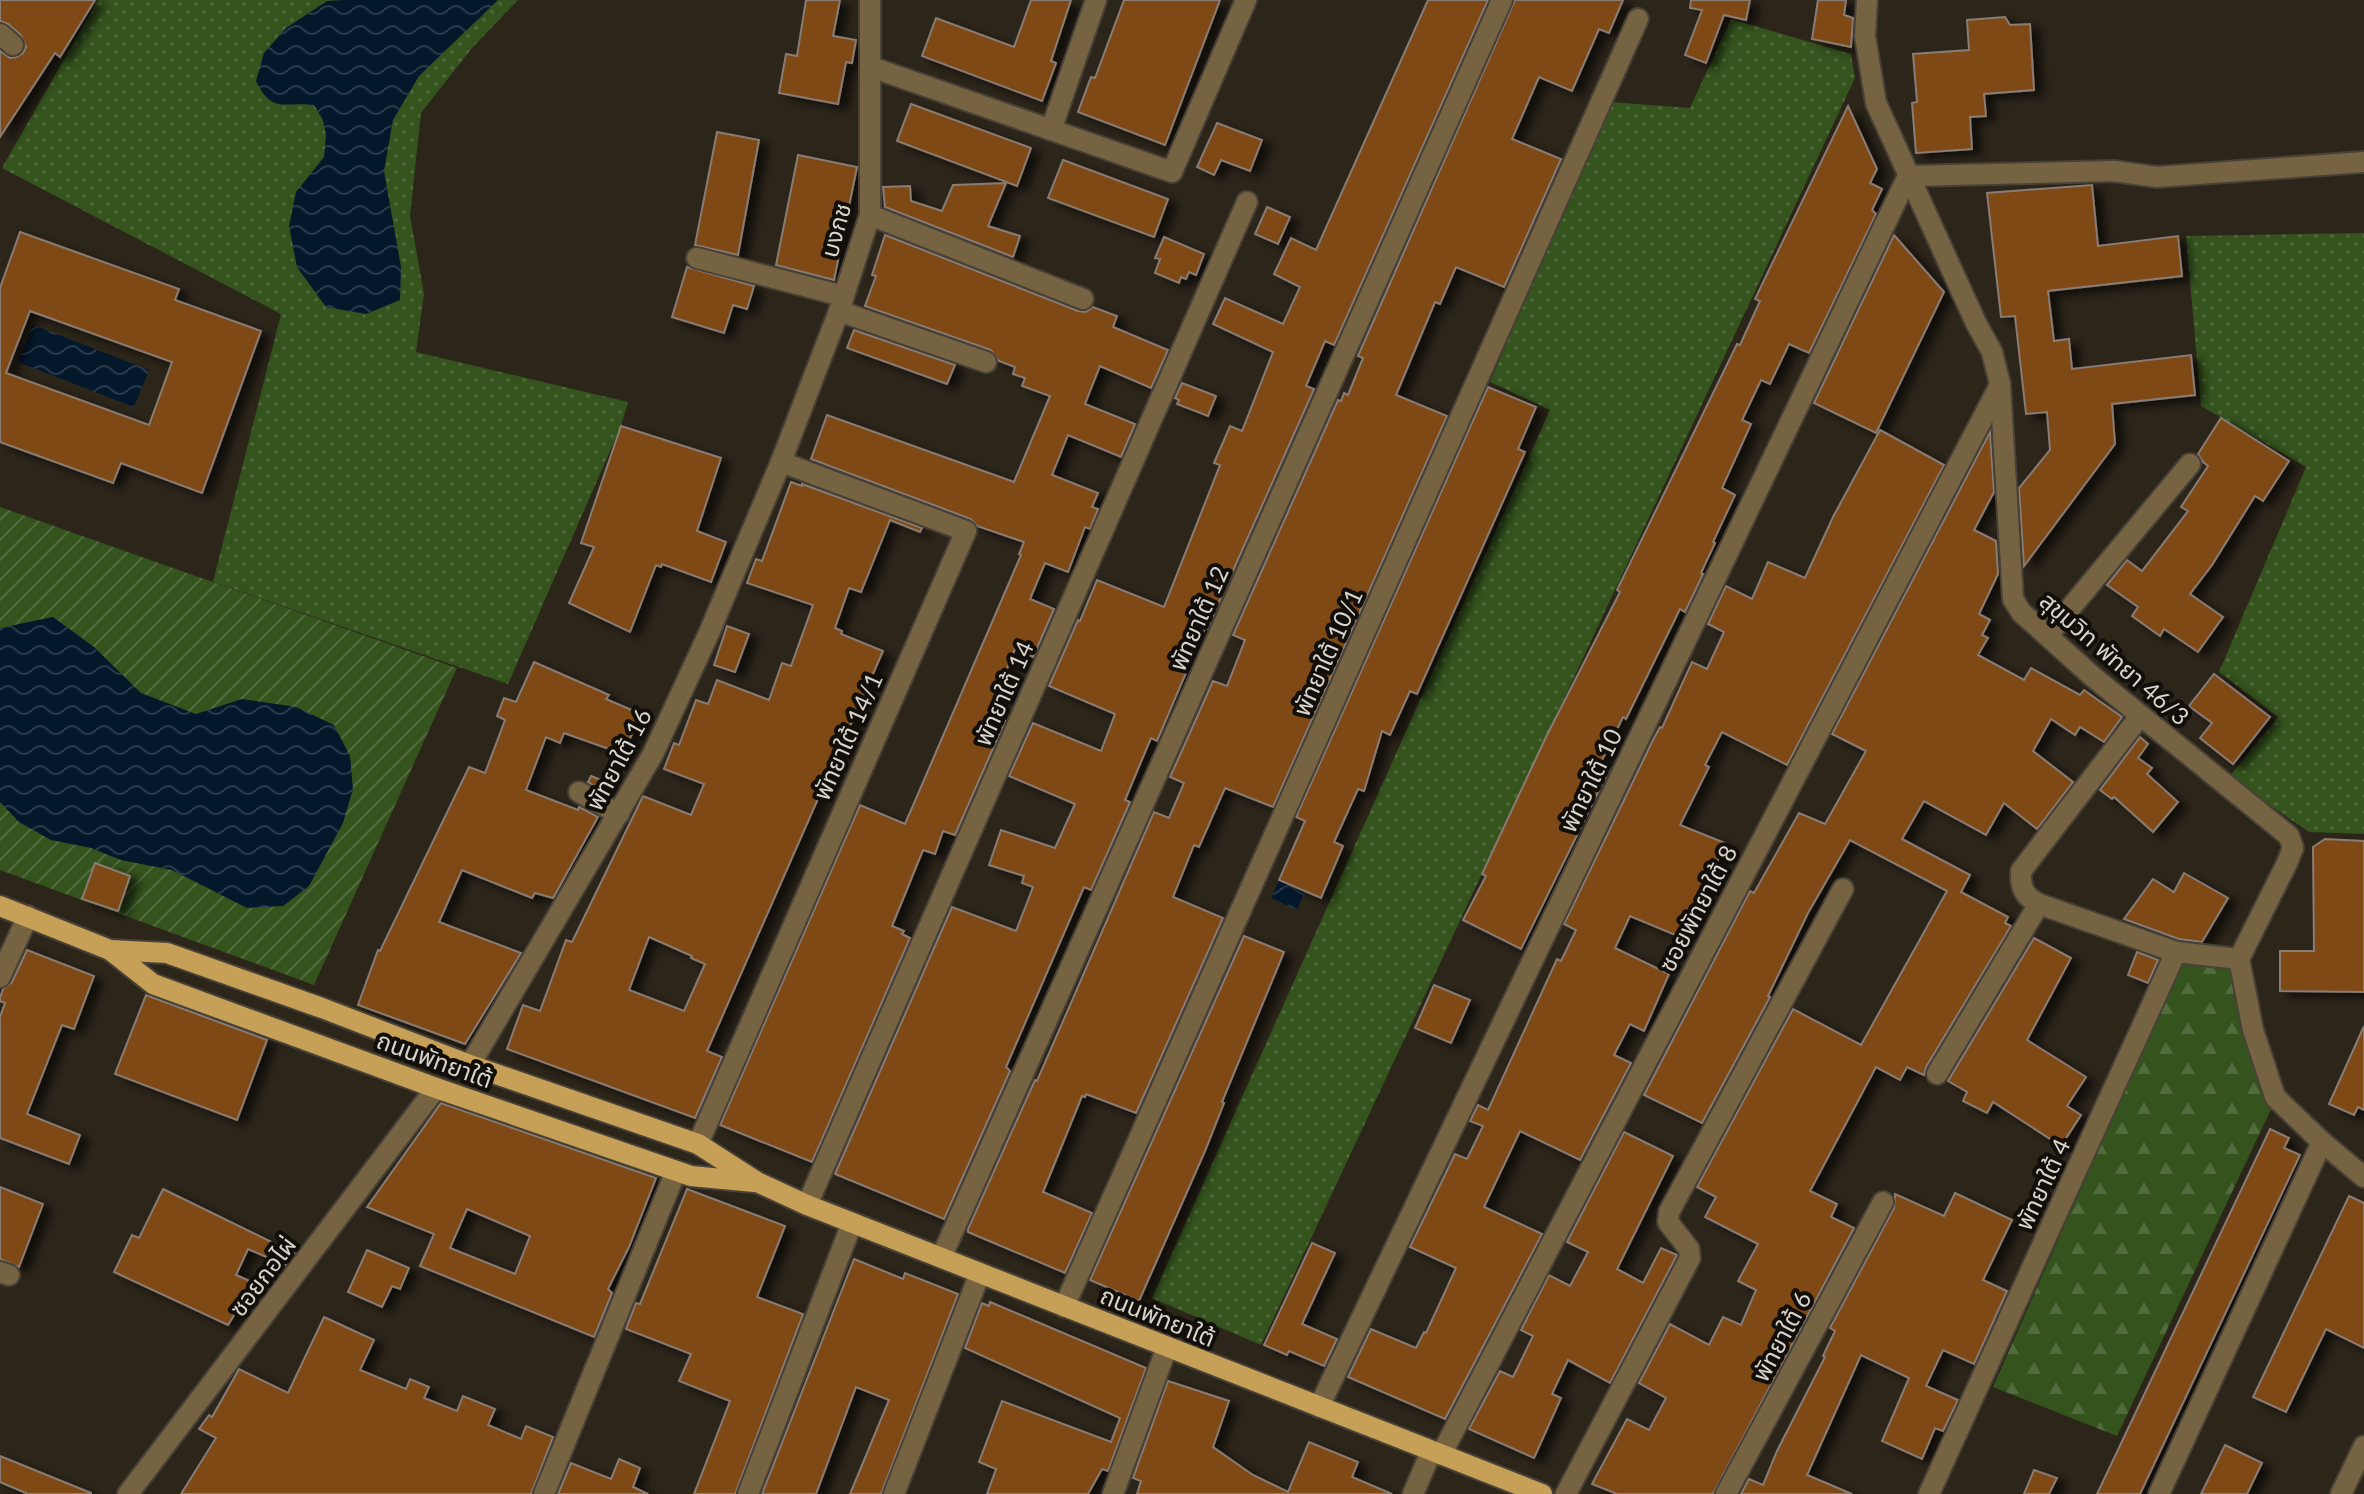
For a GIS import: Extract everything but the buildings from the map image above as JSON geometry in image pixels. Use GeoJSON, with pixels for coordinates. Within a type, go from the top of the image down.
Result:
{"type":"FeatureCollection","features":[{"type":"Feature","properties":{"kind":"main road","name":"ถนนพัทยาใต้"},"geometry":{"type":"LineString","coordinates":[[0,906],[110,950],[153,984],[436,1088],[691,1176],[757,1182]]}},
{"type":"Feature","properties":{"kind":"main road","name":"ถนนพัทยาใต้"},"geometry":{"type":"LineString","coordinates":[[110,950],[167,953],[470,1065],[698,1144],[757,1182],[807,1205],[1542,1494]]}},
{"type":"Feature","properties":{"kind":"street","name":"บงกช"},"geometry":{"type":"LineString","coordinates":[[781,462],[841,304],[870,215],[870,0]]}},
{"type":"Feature","properties":{"kind":"street"},"geometry":{"type":"LineString","coordinates":[[1051,130],[1096,0]]}},
{"type":"Feature","properties":{"kind":"street"},"geometry":{"type":"LineString","coordinates":[[871,67],[1172,172],[1246,0]]}},
{"type":"Feature","properties":{"kind":"street","name":"พัทยาใต้ 12"},"geometry":{"type":"LineString","coordinates":[[941,1258],[1502,0]]}},
{"type":"Feature","properties":{"kind":"street","name":"สุขุมวิท พัทยา 46/3"},"geometry":{"type":"LineString","coordinates":[[1867,0],[1865,36],[1876,103],[1992,352],[2000,384],[2013,599],[2021,612],[2140,716],[2289,836],[2293,848],[2287,863],[2239,959]]}},
{"type":"Feature","properties":{"kind":"street","name":"พัทยาใต้ 10/1"},"geometry":{"type":"LineString","coordinates":[[1064,1307],[1638,19]]}},
{"type":"Feature","properties":{"kind":"street"},"geometry":{"type":"LineString","coordinates":[[1908,176],[2114,171],[2157,177],[2364,162]]}},
{"type":"Feature","properties":{"kind":"street","name":"พัทยาใต้ 10"},"geometry":{"type":"LineString","coordinates":[[1319,1407],[1908,176]]}},
{"type":"Feature","properties":{"kind":"street","name":"พัทยาใต้ 14"},"geometry":{"type":"LineString","coordinates":[[807,1205],[1247,202]]}},
{"type":"Feature","properties":{"kind":"street"},"geometry":{"type":"LineString","coordinates":[[870,215],[1083,299]]}},
{"type":"Feature","properties":{"kind":"street"},"geometry":{"type":"LineString","coordinates":[[697,258],[841,304],[986,362]]}},
{"type":"Feature","properties":{"kind":"street","name":"ซอยพัทยาใต้ 8"},"geometry":{"type":"LineString","coordinates":[[1413,1494],[2000,384]]}},
{"type":"Feature","properties":{"kind":"street","name":"พัทยาใต้ 16"},"geometry":{"type":"LineString","coordinates":[[470,1065],[653,754],[709,633],[781,462]]}},
{"type":"Feature","properties":{"kind":"street","name":"พัทยาใต้ 14/1"},"geometry":{"type":"LineString","coordinates":[[698,1144],[966,531],[781,462]]}},
{"type":"Feature","properties":{"kind":"street"},"geometry":{"type":"LineString","coordinates":[[2048,635],[2190,464]]}},
{"type":"Feature","properties":{"kind":"street"},"geometry":{"type":"LineString","coordinates":[[2140,716],[2021,871],[2022,891],[2039,904],[2176,952],[2239,959],[2253,1030],[2275,1097],[2364,1177]]}},
{"type":"Feature","properties":{"kind":"street"},"geometry":{"type":"LineString","coordinates":[[579,792],[619,814]]}},
{"type":"Feature","properties":{"kind":"street"},"geometry":{"type":"LineString","coordinates":[[1566,1494],[1690,1258],[1689,1249],[1668,1222],[1669,1212],[1843,889]]}},
{"type":"Feature","properties":{"kind":"street"},"geometry":{"type":"LineString","coordinates":[[1937,1074],[2039,904]]}},
{"type":"Feature","properties":{"kind":"street"},"geometry":{"type":"LineString","coordinates":[[0,977],[28,916]]}},
{"type":"Feature","properties":{"kind":"street","name":"พัทยาใต้ 4"},"geometry":{"type":"LineString","coordinates":[[1929,1494],[2176,952]]}},
{"type":"Feature","properties":{"kind":"street","name":"ซอยกอไผ่"},"geometry":{"type":"LineString","coordinates":[[128,1494],[436,1088]]}},
{"type":"Feature","properties":{"kind":"street"},"geometry":{"type":"LineString","coordinates":[[2159,1494],[2322,1142]]}},
{"type":"Feature","properties":{"kind":"street"},"geometry":{"type":"LineString","coordinates":[[544,1494],[676,1171]]}},
{"type":"Feature","properties":{"kind":"street","name":"พัทยาใต้ 6"},"geometry":{"type":"LineString","coordinates":[[1726,1494],[1883,1202]]}},
{"type":"Feature","properties":{"kind":"street"},"geometry":{"type":"LineString","coordinates":[[748,1494],[852,1223]]}},
{"type":"Feature","properties":{"kind":"street"},"geometry":{"type":"LineString","coordinates":[[894,1494],[980,1273]]}},
{"type":"Feature","properties":{"kind":"street"},"geometry":{"type":"LineString","coordinates":[[1113,1494],[1167,1347]]}},
{"type":"Feature","properties":{"kind":"street"},"geometry":{"type":"LineString","coordinates":[[2341,1494],[2364,1446]]}},
{"type":"Feature","properties":{"kind":"green space"},"geometry":{"type":"Polygon","coordinates":[[[98,0],[518,0],[472,48],[421,113],[410,216],[424,294],[416,352],[628,402],[621,426],[508,684],[213,582],[281,314],[2,168],[98,0]]]}},
{"type":"Feature","properties":{"kind":"green space"},"geometry":{"type":"Polygon","coordinates":[[[1731,19],[1851,54],[1855,78],[1261,1345],[1152,1298],[1550,410],[1490,382],[1610,102],[1690,108],[1731,19]]]}},
{"type":"Feature","properties":{"kind":"green space"},"geometry":{"type":"Polygon","coordinates":[[[2364,233],[2364,834],[2309,832],[2229,777],[2278,717],[2219,672],[2306,467],[2201,406],[2186,236],[2364,233]]]}},
{"type":"Feature","properties":{"kind":"green space"},"geometry":{"type":"Polygon","coordinates":[[[0,507],[457,668],[314,985],[0,870],[0,507]]]}},
{"type":"Feature","properties":{"kind":"green space"},"geometry":{"type":"Polygon","coordinates":[[[2182,960],[2231,966],[2273,1105],[2117,1436],[1993,1387],[2182,960]]]}},
{"type":"Feature","properties":{"kind":"water"},"geometry":{"type":"Polygon","coordinates":[[[498,0],[419,76],[393,120],[384,171],[401,267],[400,300],[366,314],[326,307],[297,267],[289,226],[296,192],[324,157],[326,135],[323,120],[314,105],[280,104],[268,99],[256,81],[264,53],[286,28],[327,1],[498,0]]]}},
{"type":"Feature","properties":{"kind":"water"},"geometry":{"type":"Polygon","coordinates":[[[33,325],[149,370],[134,407],[18,362],[33,325]]]}},
{"type":"Feature","properties":{"kind":"water"},"geometry":{"type":"Polygon","coordinates":[[[53,617],[94,647],[141,693],[196,714],[242,699],[296,707],[334,725],[350,756],[353,789],[343,823],[309,886],[283,906],[247,908],[172,870],[121,860],[91,848],[51,840],[19,822],[0,802],[0,628],[53,617]]]}},
{"type":"Feature","properties":{"kind":"water"},"geometry":{"type":"Polygon","coordinates":[[[1010,675],[1023,680],[1014,703],[1001,697],[1010,675]]]}},
{"type":"Feature","properties":{"kind":"water"},"geometry":{"type":"Polygon","coordinates":[[[1279,880],[1305,891],[1297,910],[1271,898],[1279,880]]]}}]}
